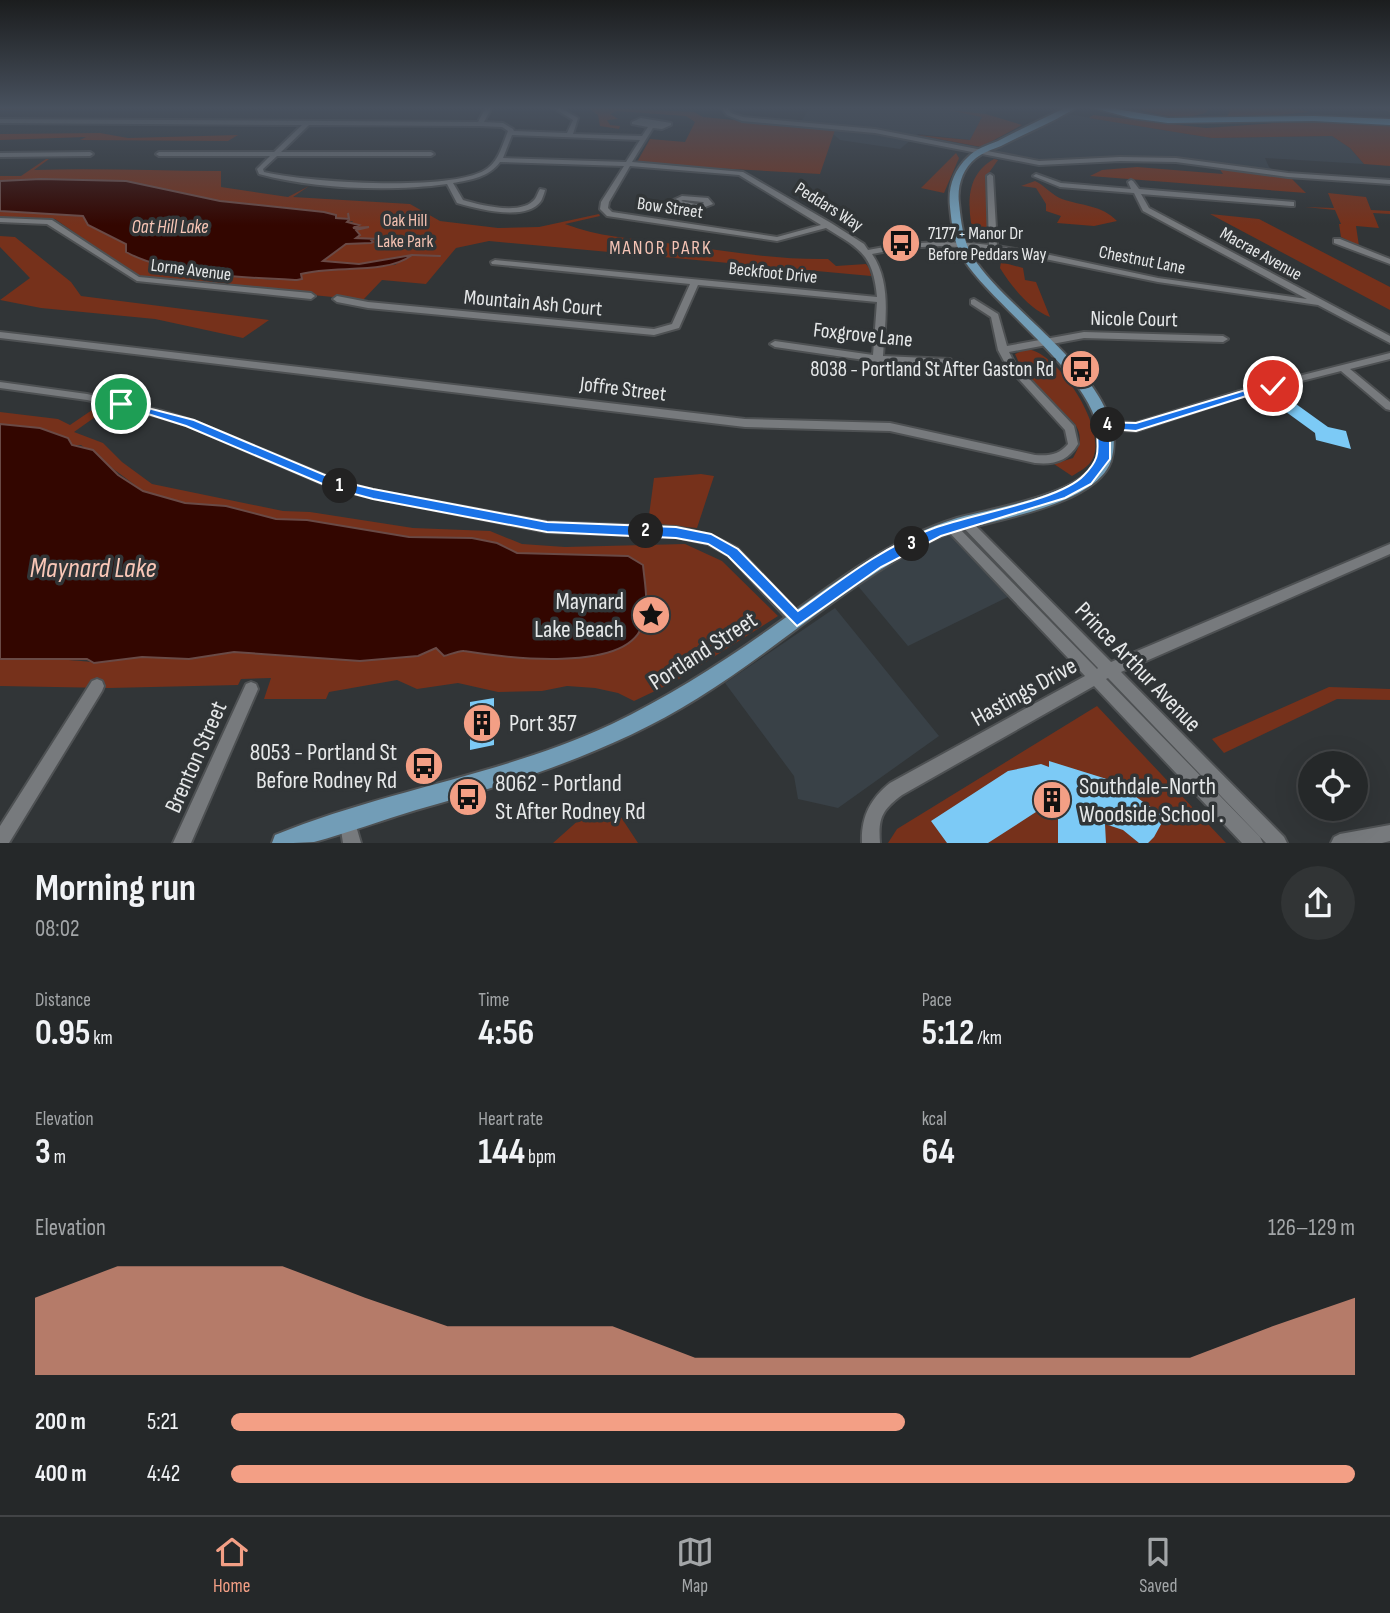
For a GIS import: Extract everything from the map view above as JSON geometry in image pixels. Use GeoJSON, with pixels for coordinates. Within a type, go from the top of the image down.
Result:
{"type":"FeatureCollection","features":[{"type":"Feature","properties":{"kind":"main road","name":"Portland Street"},"geometry":{"type":"LineString","coordinates":[[283,843],[347,833],[549,760],[625,729],[709,681],[876,564],[958,524],[1060,495],[1087,481],[1104,459],[1104,425],[1097,402],[1088,388],[990,287],[962,247],[954,223],[954,199],[984,153],[997,146]]}},
{"type":"Feature","properties":{"kind":"main road","name":"Portland Street"},"geometry":{"type":"LineString","coordinates":[[984,153],[999,146]]}},
{"type":"Feature","properties":{"kind":"street"},"geometry":{"type":"LineString","coordinates":[[283,146],[260,169],[261,173],[314,181],[410,186],[482,174],[498,159],[504,146]]}},
{"type":"Feature","properties":{"kind":"street","name":"Bow Street"},"geometry":{"type":"LineString","coordinates":[[639,146],[605,202],[607,213],[777,239],[828,225]]}},
{"type":"Feature","properties":{"kind":"street"},"geometry":{"type":"LineString","coordinates":[[946,146],[1039,163],[1176,160],[1288,175],[1390,182]]}},
{"type":"Feature","properties":{"kind":"street"},"geometry":{"type":"LineString","coordinates":[[0,155],[90,154]]}},
{"type":"Feature","properties":{"kind":"street"},"geometry":{"type":"LineString","coordinates":[[159,154],[430,154]]}},
{"type":"Feature","properties":{"kind":"street","name":"Peddars Way"},"geometry":{"type":"LineString","coordinates":[[498,159],[629,164],[749,175],[868,252],[878,266],[878,359]]}},
{"type":"Feature","properties":{"kind":"street"},"geometry":{"type":"LineString","coordinates":[[990,176],[993,248]]}},
{"type":"Feature","properties":{"kind":"street"},"geometry":{"type":"LineString","coordinates":[[1036,176],[1060,185],[1291,204]]}},
{"type":"Feature","properties":{"kind":"street"},"geometry":{"type":"LineString","coordinates":[[449,181],[460,201],[506,209],[529,208],[541,198],[542,190]]}},
{"type":"Feature","properties":{"kind":"street","name":"Macrae Avenue"},"geometry":{"type":"LineString","coordinates":[[1131,182],[1146,209],[1316,303],[1390,340]]}},
{"type":"Feature","properties":{"kind":"street"},"geometry":{"type":"LineString","coordinates":[[685,225],[696,206]]}},
{"type":"Feature","properties":{"kind":"street","name":"Lorne Avenue"},"geometry":{"type":"LineString","coordinates":[[0,220],[49,222],[136,279],[311,296]]}},
{"type":"Feature","properties":{"kind":"street"},"geometry":{"type":"LineString","coordinates":[[1337,241],[1390,262]]}},
{"type":"Feature","properties":{"kind":"street","name":"Chestnut Lane"},"geometry":{"type":"LineString","coordinates":[[868,252],[908,246],[993,248],[1169,282],[1316,303]]}},
{"type":"Feature","properties":{"kind":"street","name":"Beckfoot Drive"},"geometry":{"type":"LineString","coordinates":[[495,262],[880,300]]}},
{"type":"Feature","properties":{"kind":"street","name":"Mountain Ash Court"},"geometry":{"type":"LineString","coordinates":[[337,299],[368,305],[654,332],[676,326],[695,281]]}},
{"type":"Feature","properties":{"kind":"street"},"geometry":{"type":"LineString","coordinates":[[974,302],[995,316],[1003,351],[1044,341]]}},
{"type":"Feature","properties":{"kind":"street","name":"Joffre Street"},"geometry":{"type":"LineString","coordinates":[[0,335],[745,422],[890,427],[1035,459],[1054,459],[1065,455],[1073,444],[1070,429],[1020,377],[1003,351]]}},
{"type":"Feature","properties":{"kind":"street","name":"Nicole Court"},"geometry":{"type":"LineString","coordinates":[[1044,341],[1084,335],[1223,339]]}},
{"type":"Feature","properties":{"kind":"street","name":"Foxgrove Lane"},"geometry":{"type":"LineString","coordinates":[[775,344],[878,359],[947,361]]}},
{"type":"Feature","properties":{"kind":"street"},"geometry":{"type":"LineString","coordinates":[[1104,425],[1136,427],[1247,392],[1390,356]]}},
{"type":"Feature","properties":{"kind":"street"},"geometry":{"type":"LineString","coordinates":[[1343,368],[1390,407]]}},
{"type":"Feature","properties":{"kind":"street"},"geometry":{"type":"LineString","coordinates":[[0,385],[56,392],[158,413],[190,423],[336,485],[373,494],[547,527],[676,532],[711,540],[733,552],[797,620]]}},
{"type":"Feature","properties":{"kind":"street","name":"Prince Arthur Avenue"},"geometry":{"type":"LineString","coordinates":[[958,524],[1102,674],[1254,843]]}},
{"type":"Feature","properties":{"kind":"street","name":"Hastings Drive"},"geometry":{"type":"LineString","coordinates":[[872,843],[872,815],[879,802],[887,796],[1102,674],[1390,549]]}},
{"type":"Feature","properties":{"kind":"street","name":"Prince Arthur Avenue"},"geometry":{"type":"LineString","coordinates":[[1102,674],[1278,843]]}},
{"type":"Feature","properties":{"kind":"street"},"geometry":{"type":"LineString","coordinates":[[0,842],[97,686]]}},
{"type":"Feature","properties":{"kind":"street","name":"Brenton Street"},"geometry":{"type":"LineString","coordinates":[[182,843],[251,689]]}},
{"type":"Feature","properties":{"kind":"street"},"geometry":{"type":"LineString","coordinates":[[1340,843],[1390,834]]}},
{"type":"Feature","properties":{"kind":"shaded area"},"geometry":{"type":"Polygon","coordinates":[[[1001,146],[1348,146],[1364,164],[1265,158],[1276,173],[1156,158],[1039,161],[987,153],[1001,146]]]}},
{"type":"Feature","properties":{"kind":"shaded area"},"geometry":{"type":"Polygon","coordinates":[[[951,527],[1016,593],[908,646],[853,580],[951,527]]]}},
{"type":"Feature","properties":{"kind":"shaded area"},"geometry":{"type":"Polygon","coordinates":[[[835,608],[939,736],[838,808],[798,799],[794,776],[725,683],[835,608]]]}},
{"type":"Feature","properties":{"kind":"green space"},"geometry":{"type":"Polygon","coordinates":[[[646,146],[829,146],[820,174],[637,162],[646,146]]]}},
{"type":"Feature","properties":{"kind":"green space"},"geometry":{"type":"Polygon","coordinates":[[[1348,146],[1390,146],[1390,166],[1364,164],[1348,146]]]}},
{"type":"Feature","properties":{"kind":"green space"},"geometry":{"type":"Polygon","coordinates":[[[956,153],[959,158],[944,193],[921,188],[956,153]]]}},
{"type":"Feature","properties":{"kind":"green space","name":"Oak Hill Lake Park"},"geometry":{"type":"Polygon","coordinates":[[[49,159],[34,170],[221,171],[221,187],[288,197],[309,186],[293,197],[410,204],[440,221],[498,228],[539,227],[599,214],[600,216],[565,224],[590,232],[627,238],[767,256],[828,259],[836,266],[866,264],[872,272],[870,271],[871,276],[489,241],[456,248],[426,284],[382,280],[363,300],[140,278],[55,219],[0,218],[0,211],[83,216],[88,225],[126,244],[126,252],[143,260],[185,271],[233,277],[299,280],[301,274],[328,267],[395,265],[410,255],[367,264],[345,265],[323,261],[346,244],[380,239],[356,238],[359,235],[356,230],[368,227],[354,228],[356,224],[350,225],[353,221],[347,222],[349,219],[336,218],[324,212],[220,201],[126,181],[0,181],[0,176],[21,176],[49,159]]]}},
{"type":"Feature","properties":{"kind":"green space"},"geometry":{"type":"Polygon","coordinates":[[[994,159],[998,160],[988,174],[988,230],[978,235],[990,241],[974,239],[970,217],[972,184],[984,166],[994,159]]]}},
{"type":"Feature","properties":{"kind":"green space"},"geometry":{"type":"Polygon","coordinates":[[[1137,167],[1223,174],[1219,168],[1291,178],[1306,193],[1090,176],[1102,170],[1137,167]]]}},
{"type":"Feature","properties":{"kind":"green space"},"geometry":{"type":"Polygon","coordinates":[[[1035,181],[1059,198],[1098,209],[1117,221],[1094,226],[1057,223],[1061,216],[1046,211],[1046,204],[1036,188],[1021,186],[1035,181]]]}},
{"type":"Feature","properties":{"kind":"green space"},"geometry":{"type":"Polygon","coordinates":[[[1328,193],[1366,197],[1371,210],[1390,211],[1390,214],[1373,213],[1379,228],[1356,226],[1359,246],[1341,237],[1341,224],[1335,210],[1305,207],[1334,208],[1328,193]]]}},
{"type":"Feature","properties":{"kind":"green space"},"geometry":{"type":"Polygon","coordinates":[[[1210,214],[1259,219],[1390,287],[1390,310],[1210,214]]]}},
{"type":"Feature","properties":{"kind":"green space"},"geometry":{"type":"Polygon","coordinates":[[[0,236],[15,237],[71,282],[81,296],[269,320],[243,338],[155,319],[41,308],[0,300],[30,278],[0,247],[0,236]]]}},
{"type":"Feature","properties":{"kind":"green space"},"geometry":{"type":"Polygon","coordinates":[[[1001,262],[1023,268],[1025,280],[1036,282],[1050,317],[1035,309],[1022,297],[1000,268],[1001,262]]]}},
{"type":"Feature","properties":{"kind":"green space"},"geometry":{"type":"Polygon","coordinates":[[[1027,349],[1039,353],[1065,377],[1077,393],[1093,429],[1093,458],[1087,466],[1072,476],[1054,464],[1073,458],[1079,445],[1079,433],[1075,424],[1023,372],[1015,354],[1027,349]]]}},
{"type":"Feature","properties":{"kind":"green space"},"geometry":{"type":"Polygon","coordinates":[[[95,408],[105,410],[74,432],[103,443],[122,462],[152,484],[283,511],[310,512],[413,528],[490,531],[522,544],[565,547],[685,544],[722,561],[778,616],[674,682],[634,701],[618,693],[595,688],[567,686],[542,691],[498,692],[458,683],[417,689],[397,680],[329,692],[326,699],[264,699],[271,678],[241,679],[238,685],[109,688],[0,686],[0,659],[7,658],[94,663],[142,657],[189,659],[234,652],[360,661],[418,656],[436,648],[444,656],[462,651],[532,658],[585,657],[609,652],[628,642],[641,628],[644,620],[647,596],[643,565],[631,558],[517,553],[497,543],[472,538],[409,537],[307,520],[276,519],[226,506],[185,503],[143,491],[81,445],[72,445],[68,438],[40,428],[0,424],[0,412],[58,419],[70,425],[95,408]]]}},
{"type":"Feature","properties":{"kind":"green space"},"geometry":{"type":"Polygon","coordinates":[[[701,474],[714,476],[697,528],[648,523],[654,478],[701,474]]]}},
{"type":"Feature","properties":{"kind":"green space"},"geometry":{"type":"Polygon","coordinates":[[[1329,687],[1390,689],[1390,700],[1337,699],[1224,753],[1212,739],[1329,687]]]}},
{"type":"Feature","properties":{"kind":"green space"},"geometry":{"type":"Polygon","coordinates":[[[1097,706],[1226,843],[888,843],[897,829],[1097,706]]]}},
{"type":"Feature","properties":{"kind":"green space"},"geometry":{"type":"Polygon","coordinates":[[[615,808],[638,843],[553,843],[581,818],[615,808]]]}},
{"type":"Feature","properties":{"kind":"water","name":"Oat Hill Lake"},"geometry":{"type":"Polygon","coordinates":[[[0,181],[126,181],[220,201],[324,212],[336,215],[336,218],[349,219],[347,222],[359,225],[353,228],[369,227],[356,230],[360,235],[356,238],[381,239],[370,239],[373,242],[371,243],[346,244],[323,261],[359,264],[412,255],[388,265],[314,271],[301,274],[302,279],[297,280],[232,276],[163,266],[126,252],[126,244],[88,225],[83,216],[0,211],[0,181]]]}},
{"type":"Feature","properties":{"kind":"water","name":"Maynard Lake"},"geometry":{"type":"Polygon","coordinates":[[[0,424],[40,428],[68,438],[72,445],[93,450],[118,475],[143,491],[185,503],[226,506],[276,519],[307,520],[409,537],[472,538],[497,543],[517,553],[628,556],[643,565],[646,601],[643,623],[633,639],[615,650],[563,659],[462,651],[444,656],[436,648],[418,656],[360,661],[234,652],[189,659],[142,657],[94,663],[87,659],[0,659],[0,424]]]}},
{"type":"Feature","properties":{"kind":"building"},"geometry":{"type":"Polygon","coordinates":[[[1296,404],[1328,427],[1346,431],[1351,449],[1316,440],[1315,433],[1282,409],[1296,404]]]}},
{"type":"Feature","properties":{"kind":"building","name":"Port 357"},"geometry":{"type":"Polygon","coordinates":[[[494,698],[494,745],[470,750],[470,702],[494,698]]]}},
{"type":"Feature","properties":{"kind":"building","name":"Southdale-North Woodside School ."},"geometry":{"type":"Polygon","coordinates":[[[1049,761],[1126,785],[1126,790],[1165,817],[1154,837],[1148,843],[1139,843],[1123,830],[1105,824],[1106,843],[1058,843],[1058,807],[1036,812],[988,843],[947,843],[931,821],[1008,771],[1041,764],[1049,767],[1049,761]]]}},
{"type":"Feature","properties":{"kind":"waterway"},"geometry":{"type":"LineString","coordinates":[[412,255],[440,256]]}},
{"type":"Feature","properties":{"kind":"place","name":"7177 - Manor Dr Before Peddars Way"},"geometry":{"type":"Point","coordinates":[901,243]}},
{"type":"Feature","properties":{"kind":"place","name":"8038 - Portland St After Gaston Rd"},"geometry":{"type":"Point","coordinates":[1081,369]}},
{"type":"Feature","properties":{"kind":"place","name":"Maynard Lake Beach"},"geometry":{"type":"Point","coordinates":[651,615]}},
{"type":"Feature","properties":{"kind":"place","name":"Port 357"},"geometry":{"type":"Point","coordinates":[482,723]}},
{"type":"Feature","properties":{"kind":"place","name":"8053 - Portland St Before Rodney Rd"},"geometry":{"type":"Point","coordinates":[424,766]}},
{"type":"Feature","properties":{"kind":"place","name":"8062 - Portland St After Rodney Rd"},"geometry":{"type":"Point","coordinates":[468,797]}},
{"type":"Feature","properties":{"kind":"place","name":"Southdale-North Woodside School ."},"geometry":{"type":"Point","coordinates":[1052,800]}},
{"type":"Feature","properties":{"kind":"district","name":"MANOR PARK"},"geometry":{"type":"Point","coordinates":[661,248]}},
{"type":"Feature","properties":{"kind":"route"},"geometry":{"type":"LineString","coordinates":[[121,404],[190,423],[336,485],[373,494],[465,509],[547,527],[588,531],[676,532],[711,540],[733,552],[797,620],[876,564],[937,532],[1076,488],[1099,470],[1104,459],[1104,425],[1136,427],[1273,386]]}}]}
